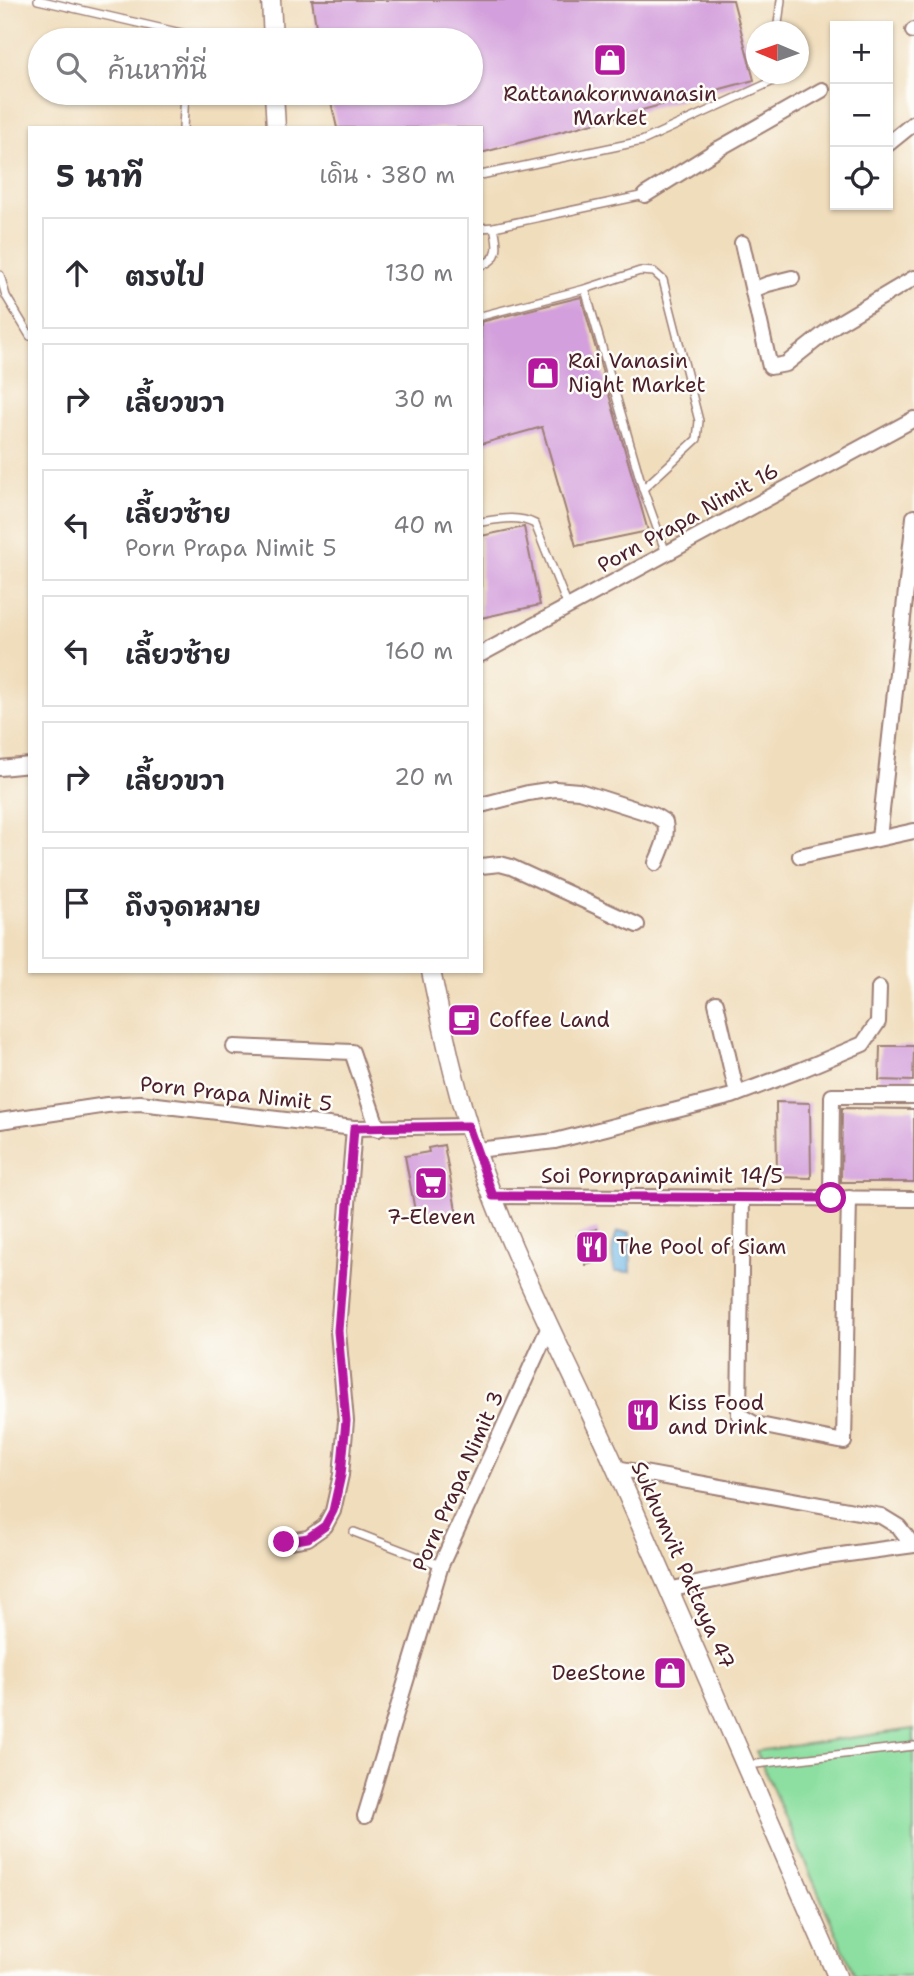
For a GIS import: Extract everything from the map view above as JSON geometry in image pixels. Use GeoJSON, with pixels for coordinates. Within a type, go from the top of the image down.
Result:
{"type":"FeatureCollection","features":[{"type":"Feature","properties":{"kind":"street"},"geometry":{"type":"LineString","coordinates":[[271,0],[272,28]]}},
{"type":"Feature","properties":{"kind":"street"},"geometry":{"type":"LineString","coordinates":[[645,195],[720,148],[822,90]]}},
{"type":"Feature","properties":{"kind":"street"},"geometry":{"type":"LineString","coordinates":[[275,105],[276,126]]}},
{"type":"Feature","properties":{"kind":"street"},"geometry":{"type":"LineString","coordinates":[[893,140],[914,123]]}},
{"type":"Feature","properties":{"kind":"street"},"geometry":{"type":"LineString","coordinates":[[742,243],[770,367],[786,364],[835,325],[914,278]]}},
{"type":"Feature","properties":{"kind":"street"},"geometry":{"type":"LineString","coordinates":[[753,290],[792,278]]}},
{"type":"Feature","properties":{"kind":"street","name":"Porn Prapa Nimit 16"},"geometry":{"type":"LineString","coordinates":[[483,653],[914,419]]}},
{"type":"Feature","properties":{"kind":"street"},"geometry":{"type":"LineString","coordinates":[[879,838],[909,628],[914,517]]}},
{"type":"Feature","properties":{"kind":"street"},"geometry":{"type":"LineString","coordinates":[[0,768],[28,765]]}},
{"type":"Feature","properties":{"kind":"street"},"geometry":{"type":"LineString","coordinates":[[483,804],[555,789],[579,791],[654,815],[666,822],[667,830],[665,843],[656,863]]}},
{"type":"Feature","properties":{"kind":"street"},"geometry":{"type":"LineString","coordinates":[[800,856],[914,831]]}},
{"type":"Feature","properties":{"kind":"street"},"geometry":{"type":"LineString","coordinates":[[483,866],[500,864],[511,867],[637,925]]}},
{"type":"Feature","properties":{"kind":"street","name":"Sukhumvit Pattaya 47"},"geometry":{"type":"LineString","coordinates":[[431,973],[443,1031],[468,1126],[493,1196],[837,1976]]}},
{"type":"Feature","properties":{"kind":"street"},"geometry":{"type":"LineString","coordinates":[[477,1150],[555,1141],[737,1094],[863,1044],[878,1022],[879,988]]}},
{"type":"Feature","properties":{"kind":"street"},"geometry":{"type":"LineString","coordinates":[[716,1003],[737,1094]]}},
{"type":"Feature","properties":{"kind":"street"},"geometry":{"type":"LineString","coordinates":[[233,1047],[352,1052],[378,1129]]}},
{"type":"Feature","properties":{"kind":"street"},"geometry":{"type":"LineString","coordinates":[[831,1198],[832,1096],[914,1096]]}},
{"type":"Feature","properties":{"kind":"street","name":"Porn Prapa Nimit 5"},"geometry":{"type":"LineString","coordinates":[[0,1121],[107,1105],[140,1103],[354,1128],[468,1126]]}},
{"type":"Feature","properties":{"kind":"street"},"geometry":{"type":"LineString","coordinates":[[284,1542],[308,1538],[325,1526],[333,1511],[341,1475],[346,1421],[338,1331],[354,1128]]}},
{"type":"Feature","properties":{"kind":"street","name":"Soi Pornprapanimit 14/5"},"geometry":{"type":"LineString","coordinates":[[493,1196],[914,1199]]}},
{"type":"Feature","properties":{"kind":"street"},"geometry":{"type":"LineString","coordinates":[[742,1198],[740,1415],[755,1424],[844,1441],[849,1198]]}},
{"type":"Feature","properties":{"kind":"street","name":"Porn Prapa Nimit 3"},"geometry":{"type":"LineString","coordinates":[[365,1816],[441,1565],[549,1326]]}},
{"type":"Feature","properties":{"kind":"street"},"geometry":{"type":"LineString","coordinates":[[615,1468],[881,1516],[899,1527],[913,1545]]}},
{"type":"Feature","properties":{"kind":"street"},"geometry":{"type":"LineString","coordinates":[[668,1590],[819,1558],[913,1545]]}},
{"type":"Feature","properties":{"kind":"lane"},"geometry":{"type":"LineString","coordinates":[[38,0],[160,28]]}},
{"type":"Feature","properties":{"kind":"lane"},"geometry":{"type":"LineString","coordinates":[[778,21],[781,0]]}},
{"type":"Feature","properties":{"kind":"lane"},"geometry":{"type":"LineString","coordinates":[[483,175],[642,141],[767,84]]}},
{"type":"Feature","properties":{"kind":"lane"},"geometry":{"type":"LineString","coordinates":[[183,126],[184,105]]}},
{"type":"Feature","properties":{"kind":"lane"},"geometry":{"type":"LineString","coordinates":[[483,228],[645,195]]}},
{"type":"Feature","properties":{"kind":"lane"},"geometry":{"type":"LineString","coordinates":[[483,264],[489,263],[497,255],[499,245],[494,227]]}},
{"type":"Feature","properties":{"kind":"lane"},"geometry":{"type":"LineString","coordinates":[[483,315],[585,289],[640,271],[654,272],[663,280],[699,421],[697,439],[643,489]]}},
{"type":"Feature","properties":{"kind":"lane"},"geometry":{"type":"LineString","coordinates":[[0,275],[6,296],[28,333]]}},
{"type":"Feature","properties":{"kind":"lane"},"geometry":{"type":"LineString","coordinates":[[585,289],[643,489],[667,554]]}},
{"type":"Feature","properties":{"kind":"lane"},"geometry":{"type":"LineString","coordinates":[[483,522],[510,518],[527,519],[535,524],[568,607]]}},
{"type":"Feature","properties":{"kind":"lane"},"geometry":{"type":"LineString","coordinates":[[354,1532],[441,1565]]}},
{"type":"Feature","properties":{"kind":"lane"},"geometry":{"type":"LineString","coordinates":[[745,1766],[914,1746]]}},
{"type":"Feature","properties":{"kind":"green space"},"geometry":{"type":"Polygon","coordinates":[[[914,1729],[914,1976],[855,1976],[756,1751],[914,1729]]]}},
{"type":"Feature","properties":{"kind":"water"},"geometry":{"type":"Polygon","coordinates":[[[617,1232],[630,1232],[631,1272],[615,1272],[612,1252],[617,1232]]]}},
{"type":"Feature","properties":{"kind":"building","name":"Rattanakornwanasin Market"},"geometry":{"type":"Polygon","coordinates":[[[312,0],[733,0],[746,50],[746,82],[483,152],[483,126],[337,126],[332,105],[483,105],[483,28],[316,28],[312,0]]]}},
{"type":"Feature","properties":{"kind":"building","name":"Rai Vanasin Night Market"},"geometry":{"type":"Polygon","coordinates":[[[581,297],[648,531],[576,546],[542,427],[483,443],[483,322],[581,297]]]}},
{"type":"Feature","properties":{"kind":"building"},"geometry":{"type":"Polygon","coordinates":[[[524,527],[540,605],[483,618],[483,536],[524,527]]]}},
{"type":"Feature","properties":{"kind":"building"},"geometry":{"type":"Polygon","coordinates":[[[880,1046],[914,1046],[913,1081],[879,1080],[880,1046]]]}},
{"type":"Feature","properties":{"kind":"building"},"geometry":{"type":"Polygon","coordinates":[[[776,1102],[810,1103],[811,1178],[777,1177],[776,1102]]]}},
{"type":"Feature","properties":{"kind":"building"},"geometry":{"type":"Polygon","coordinates":[[[842,1108],[914,1109],[914,1182],[841,1182],[842,1108]]]}},
{"type":"Feature","properties":{"kind":"building","name":"7-Eleven"},"geometry":{"type":"Polygon","coordinates":[[[444,1145],[457,1215],[417,1222],[405,1156],[429,1152],[428,1148],[444,1145]]]}},
{"type":"Feature","properties":{"kind":"building","name":"The Pool of Siam"},"geometry":{"type":"Polygon","coordinates":[[[597,1229],[606,1259],[586,1265],[577,1235],[597,1229]]]}},
{"type":"Feature","properties":{"kind":"place","name":"Rattanakornwanasin Market"},"geometry":{"type":"Point","coordinates":[610,60]}},
{"type":"Feature","properties":{"kind":"place","name":"Rai Vanasin Night Market"},"geometry":{"type":"Point","coordinates":[543,373]}},
{"type":"Feature","properties":{"kind":"place","name":"Coffee Land"},"geometry":{"type":"Point","coordinates":[464,1020]}},
{"type":"Feature","properties":{"kind":"place","name":"7-Eleven"},"geometry":{"type":"Point","coordinates":[431,1183]}},
{"type":"Feature","properties":{"kind":"place","name":"The Pool of Siam"},"geometry":{"type":"Point","coordinates":[592,1247]}},
{"type":"Feature","properties":{"kind":"place","name":"Kiss Food and Drink"},"geometry":{"type":"Point","coordinates":[643,1415]}},
{"type":"Feature","properties":{"kind":"place","name":"DeeStone"},"geometry":{"type":"Point","coordinates":[670,1673]}},
{"type":"Feature","properties":{"kind":"route"},"geometry":{"type":"LineString","coordinates":[[284,1542],[308,1538],[325,1526],[333,1511],[341,1475],[346,1421],[345,1386],[338,1331],[354,1128],[468,1126],[493,1196],[831,1198]]}}]}
